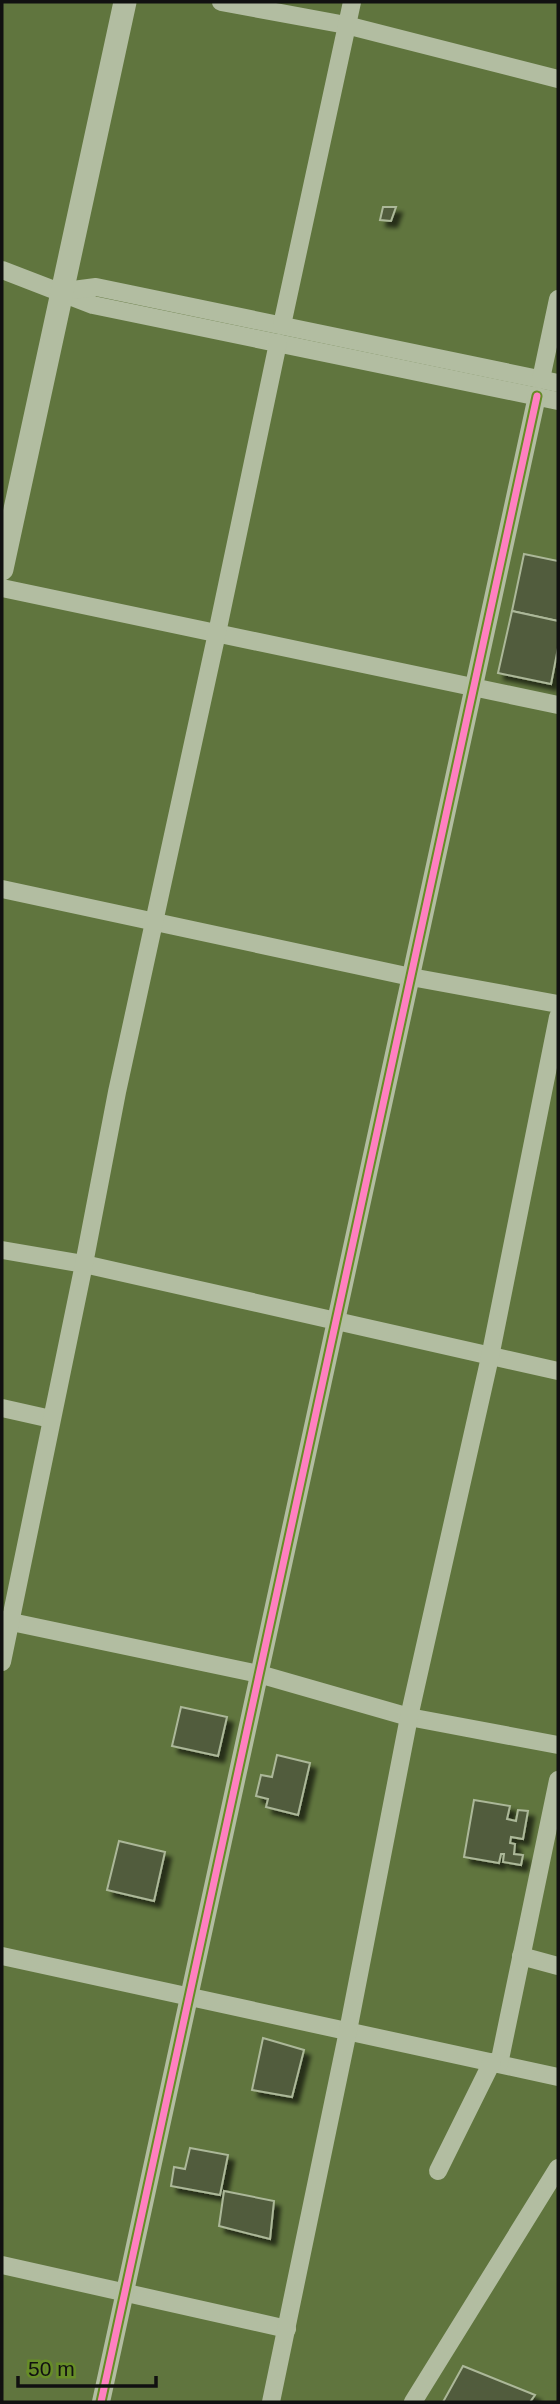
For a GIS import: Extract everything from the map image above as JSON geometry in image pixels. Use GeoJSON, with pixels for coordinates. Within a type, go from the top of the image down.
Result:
{"type":"FeatureCollection","features":[{"type":"Feature","properties":{"kind":"street"},"geometry":{"type":"LineString","coordinates":[[2,569],[125,2]]}},
{"type":"Feature","properties":{"kind":"street"},"geometry":{"type":"LineString","coordinates":[[221,2],[346,25],[558,79]]}},
{"type":"Feature","properties":{"kind":"street"},"geometry":{"type":"LineString","coordinates":[[282,324],[352,2]]}},
{"type":"Feature","properties":{"kind":"street"},"geometry":{"type":"LineString","coordinates":[[2,270],[93,305],[278,343],[545,386]]}},
{"type":"Feature","properties":{"kind":"street"},"geometry":{"type":"LineString","coordinates":[[62,292],[96,287],[282,324],[545,386],[558,401]]}},
{"type":"Feature","properties":{"kind":"street"},"geometry":{"type":"LineString","coordinates":[[101,2402],[474,687],[545,386],[558,299]]}},
{"type":"Feature","properties":{"kind":"street"},"geometry":{"type":"LineString","coordinates":[[2,1662],[6,1621],[278,343]]}},
{"type":"Feature","properties":{"kind":"street"},"geometry":{"type":"LineString","coordinates":[[2,588],[558,705]]}},
{"type":"Feature","properties":{"kind":"street"},"geometry":{"type":"LineString","coordinates":[[2,888],[411,977],[558,1004]]}},
{"type":"Feature","properties":{"kind":"street"},"geometry":{"type":"LineString","coordinates":[[271,2402],[348,2031],[409,1717],[489,1357],[558,1017]]}},
{"type":"Feature","properties":{"kind":"street"},"geometry":{"type":"LineString","coordinates":[[2,1250],[84,1264],[558,1371]]}},
{"type":"Feature","properties":{"kind":"street"},"geometry":{"type":"LineString","coordinates":[[2,1408],[51,1419]]}},
{"type":"Feature","properties":{"kind":"street"},"geometry":{"type":"LineString","coordinates":[[6,1621],[259,1674],[409,1717],[558,1745]]}},
{"type":"Feature","properties":{"kind":"street"},"geometry":{"type":"LineString","coordinates":[[438,2171],[496,2063],[558,1780]]}},
{"type":"Feature","properties":{"kind":"street"},"geometry":{"type":"LineString","coordinates":[[2,1956],[558,2077]]}},
{"type":"Feature","properties":{"kind":"street"},"geometry":{"type":"LineString","coordinates":[[521,1956],[558,1966]]}},
{"type":"Feature","properties":{"kind":"street"},"geometry":{"type":"LineString","coordinates":[[413,2402],[558,2168]]}},
{"type":"Feature","properties":{"kind":"street"},"geometry":{"type":"LineString","coordinates":[[2,2265],[287,2329]]}},
{"type":"Feature","properties":{"kind":"building"},"geometry":{"type":"Polygon","coordinates":[[[383,207],[396,207],[391,221],[380,220],[383,207]]]}},
{"type":"Feature","properties":{"kind":"building"},"geometry":{"type":"Polygon","coordinates":[[[524,554],[558,561],[558,621],[512,611],[524,554]]]}},
{"type":"Feature","properties":{"kind":"building"},"geometry":{"type":"Polygon","coordinates":[[[512,611],[558,621],[558,648],[551,684],[498,673],[512,611]]]}},
{"type":"Feature","properties":{"kind":"building"},"geometry":{"type":"Polygon","coordinates":[[[181,1707],[227,1717],[218,1756],[172,1746],[181,1707]]]}},
{"type":"Feature","properties":{"kind":"building"},"geometry":{"type":"Polygon","coordinates":[[[277,1755],[310,1763],[298,1815],[266,1807],[268,1799],[256,1796],[261,1775],[272,1777],[277,1755]]]}},
{"type":"Feature","properties":{"kind":"building"},"geometry":{"type":"Polygon","coordinates":[[[474,1800],[510,1806],[507,1819],[516,1821],[518,1810],[528,1811],[523,1839],[511,1837],[510,1843],[515,1844],[514,1854],[523,1855],[521,1865],[503,1862],[504,1854],[501,1854],[499,1863],[464,1857],[474,1800]]]}},
{"type":"Feature","properties":{"kind":"building"},"geometry":{"type":"Polygon","coordinates":[[[119,1841],[165,1852],[154,1901],[107,1890],[119,1841]]]}},
{"type":"Feature","properties":{"kind":"building"},"geometry":{"type":"Polygon","coordinates":[[[263,2038],[304,2050],[292,2097],[252,2090],[263,2038]]]}},
{"type":"Feature","properties":{"kind":"building"},"geometry":{"type":"Polygon","coordinates":[[[190,2148],[228,2155],[220,2195],[171,2186],[174,2167],[185,2169],[190,2148]]]}},
{"type":"Feature","properties":{"kind":"building"},"geometry":{"type":"Polygon","coordinates":[[[224,2191],[274,2201],[270,2239],[219,2226],[224,2191]]]}},
{"type":"Feature","properties":{"kind":"building"},"geometry":{"type":"Polygon","coordinates":[[[463,2366],[535,2395],[530,2402],[443,2402],[463,2366]]]}},
{"type":"Feature","properties":{"kind":"cycle path"},"geometry":{"type":"LineString","coordinates":[[101,2402],[537,396]]}}]}
